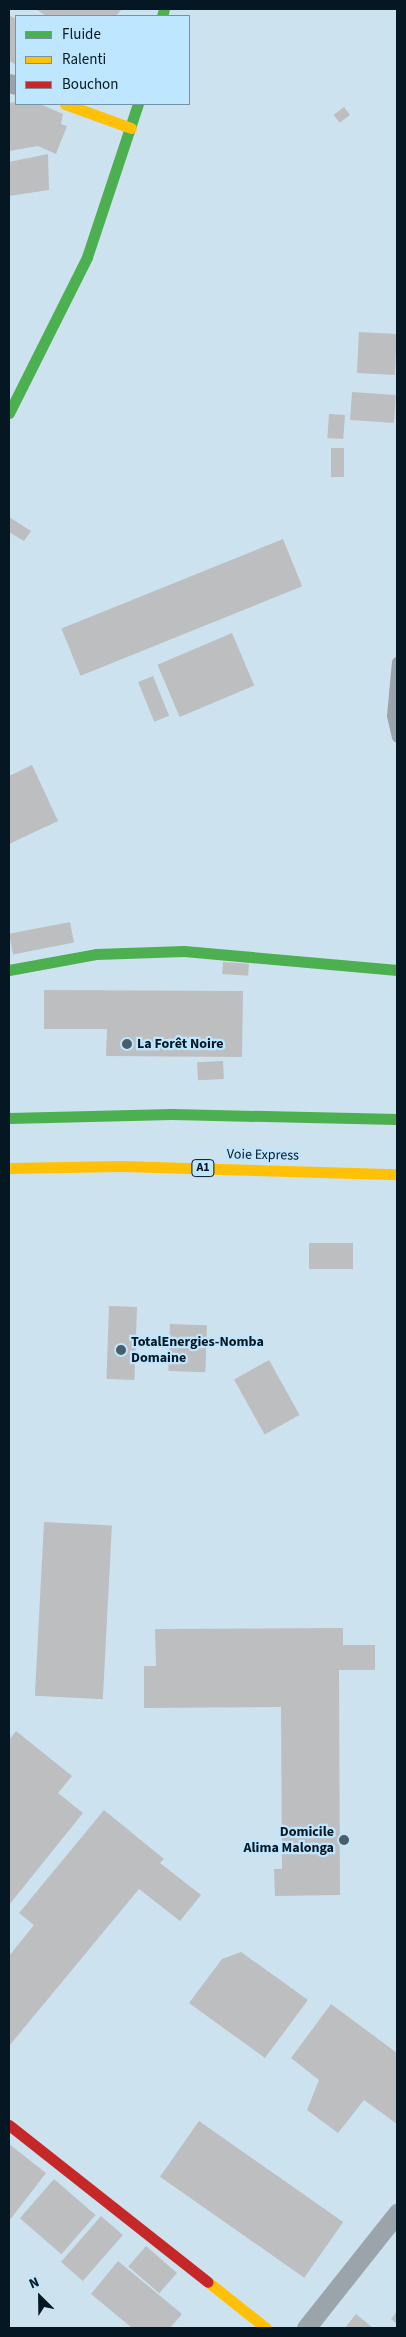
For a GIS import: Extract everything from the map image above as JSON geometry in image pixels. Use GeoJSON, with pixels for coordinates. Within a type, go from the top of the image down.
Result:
{"type":"FeatureCollection","features":[{"type":"Feature","properties":{"kind":"main road"},"geometry":{"type":"LineString","coordinates":[[68,105],[131,128]]}},
{"type":"Feature","properties":{"kind":"main road"},"geometry":{"type":"LineString","coordinates":[[9,413],[87,257],[97,218],[138,105]]}},
{"type":"Feature","properties":{"kind":"main road"},"geometry":{"type":"LineString","coordinates":[[9,970],[96,954],[184,951],[397,970]]}},
{"type":"Feature","properties":{"kind":"main road"},"geometry":{"type":"LineString","coordinates":[[9,1118],[172,1114],[397,1119]]}},
{"type":"Feature","properties":{"kind":"main road","name":"Voie Express"},"geometry":{"type":"LineString","coordinates":[[9,1168],[121,1166],[397,1174]]}},
{"type":"Feature","properties":{"kind":"main road"},"geometry":{"type":"LineString","coordinates":[[9,2125],[266,2328]]}},
{"type":"Feature","properties":{"kind":"street"},"geometry":{"type":"LineString","coordinates":[[306,2328],[397,2213]]}},
{"type":"Feature","properties":{"kind":"lane"},"geometry":{"type":"LineString","coordinates":[[397,662],[392,716],[397,737]]}},
{"type":"Feature","properties":{"kind":"building"},"geometry":{"type":"Polygon","coordinates":[[[36,9],[122,9],[117,15],[45,15],[36,9]]]}},
{"type":"Feature","properties":{"kind":"building"},"geometry":{"type":"Polygon","coordinates":[[[9,15],[15,18],[15,64],[9,61],[9,15]]]}},
{"type":"Feature","properties":{"kind":"building"},"geometry":{"type":"Polygon","coordinates":[[[15,102],[15,105],[42,105],[63,114],[61,124],[67,126],[56,154],[38,146],[9,151],[9,103],[15,102]]]}},
{"type":"Feature","properties":{"kind":"building"},"geometry":{"type":"Polygon","coordinates":[[[344,107],[350,115],[340,123],[334,115],[344,107]]]}},
{"type":"Feature","properties":{"kind":"building"},"geometry":{"type":"Polygon","coordinates":[[[48,154],[49,190],[9,196],[9,162],[48,154]]]}},
{"type":"Feature","properties":{"kind":"building"},"geometry":{"type":"Polygon","coordinates":[[[359,332],[397,334],[395,375],[357,373],[359,332]]]}},
{"type":"Feature","properties":{"kind":"building"},"geometry":{"type":"Polygon","coordinates":[[[352,392],[396,395],[394,423],[350,420],[352,392]]]}},
{"type":"Feature","properties":{"kind":"building"},"geometry":{"type":"Polygon","coordinates":[[[329,414],[345,415],[343,439],[327,438],[329,414]]]}},
{"type":"Feature","properties":{"kind":"building"},"geometry":{"type":"Polygon","coordinates":[[[331,448],[344,448],[344,477],[331,477],[331,448]]]}},
{"type":"Feature","properties":{"kind":"building"},"geometry":{"type":"Polygon","coordinates":[[[9,517],[31,531],[24,541],[9,532],[9,517]]]}},
{"type":"Feature","properties":{"kind":"building"},"geometry":{"type":"Polygon","coordinates":[[[283,539],[302,586],[81,676],[61,629],[283,539]]]}},
{"type":"Feature","properties":{"kind":"building"},"geometry":{"type":"Polygon","coordinates":[[[232,633],[254,685],[180,717],[157,665],[232,633]]]}},
{"type":"Feature","properties":{"kind":"building"},"geometry":{"type":"Polygon","coordinates":[[[153,676],[169,716],[154,722],[138,682],[153,676]]]}},
{"type":"Feature","properties":{"kind":"building"},"geometry":{"type":"Polygon","coordinates":[[[32,765],[58,821],[9,844],[9,776],[32,765]]]}},
{"type":"Feature","properties":{"kind":"building"},"geometry":{"type":"Polygon","coordinates":[[[70,922],[74,943],[13,954],[9,934],[70,922]]]}},
{"type":"Feature","properties":{"kind":"building"},"geometry":{"type":"Polygon","coordinates":[[[223,962],[249,964],[248,976],[222,974],[223,962]]]}},
{"type":"Feature","properties":{"kind":"building"},"geometry":{"type":"Polygon","coordinates":[[[44,990],[243,991],[242,1057],[106,1056],[107,1029],[44,1029],[44,990]]]}},
{"type":"Feature","properties":{"kind":"building"},"geometry":{"type":"Polygon","coordinates":[[[223,1061],[224,1079],[198,1080],[197,1062],[223,1061]]]}},
{"type":"Feature","properties":{"kind":"building"},"geometry":{"type":"Polygon","coordinates":[[[309,1243],[353,1243],[353,1269],[309,1269],[309,1243]]]}},
{"type":"Feature","properties":{"kind":"building"},"geometry":{"type":"Polygon","coordinates":[[[109,1306],[137,1307],[134,1380],[106,1379],[109,1306]]]}},
{"type":"Feature","properties":{"kind":"building"},"geometry":{"type":"Polygon","coordinates":[[[170,1324],[207,1325],[205,1372],[168,1371],[170,1324]]]}},
{"type":"Feature","properties":{"kind":"building"},"geometry":{"type":"Polygon","coordinates":[[[269,1360],[300,1415],[265,1434],[234,1379],[269,1360]]]}},
{"type":"Feature","properties":{"kind":"building"},"geometry":{"type":"Polygon","coordinates":[[[44,1522],[112,1526],[103,1699],[35,1696],[44,1522]]]}},
{"type":"Feature","properties":{"kind":"building"},"geometry":{"type":"Polygon","coordinates":[[[343,1628],[343,1645],[375,1645],[375,1670],[339,1670],[340,1895],[275,1896],[274,1869],[282,1869],[281,1707],[144,1708],[144,1666],[156,1666],[155,1629],[343,1628]]]}},
{"type":"Feature","properties":{"kind":"building"},"geometry":{"type":"Polygon","coordinates":[[[16,1731],[72,1776],[58,1793],[83,1813],[9,1905],[9,1740],[16,1731]]]}},
{"type":"Feature","properties":{"kind":"building"},"geometry":{"type":"Polygon","coordinates":[[[104,1810],[164,1859],[160,1863],[201,1895],[180,1921],[139,1889],[9,2046],[9,1956],[34,1925],[19,1913],[104,1810]]]}},
{"type":"Feature","properties":{"kind":"building"},"geometry":{"type":"Polygon","coordinates":[[[241,1952],[308,2000],[265,2058],[189,2003],[222,1959],[241,1952]]]}},
{"type":"Feature","properties":{"kind":"building"},"geometry":{"type":"Polygon","coordinates":[[[331,2004],[397,2053],[397,2124],[364,2100],[338,2133],[307,2110],[319,2080],[291,2058],[331,2004]]]}},
{"type":"Feature","properties":{"kind":"building"},"geometry":{"type":"Polygon","coordinates":[[[199,2121],[343,2222],[304,2278],[160,2177],[199,2121]]]}},
{"type":"Feature","properties":{"kind":"building"},"geometry":{"type":"Polygon","coordinates":[[[9,2144],[46,2173],[9,2221],[9,2144]]]}},
{"type":"Feature","properties":{"kind":"building"},"geometry":{"type":"Polygon","coordinates":[[[54,2179],[96,2215],[61,2254],[20,2218],[54,2179]]]}},
{"type":"Feature","properties":{"kind":"building"},"geometry":{"type":"Polygon","coordinates":[[[101,2216],[123,2235],[83,2281],[61,2262],[101,2216]]]}},
{"type":"Feature","properties":{"kind":"building"},"geometry":{"type":"Polygon","coordinates":[[[146,2246],[177,2273],[159,2293],[128,2266],[146,2246]]]}},
{"type":"Feature","properties":{"kind":"building"},"geometry":{"type":"Polygon","coordinates":[[[118,2261],[182,2314],[170,2328],[132,2328],[91,2294],[118,2261]]]}},
{"type":"Feature","properties":{"kind":"building"},"geometry":{"type":"Polygon","coordinates":[[[397,2311],[397,2324],[391,2319],[397,2311]]]}},
{"type":"Feature","properties":{"kind":"building"},"geometry":{"type":"Polygon","coordinates":[[[356,2314],[373,2328],[345,2328],[356,2314]]]}},
{"type":"Feature","properties":{"kind":"traffic: fast"},"geometry":{"type":"LineString","coordinates":[[162,15],[164,9]]}},
{"type":"Feature","properties":{"kind":"traffic: fast"},"geometry":{"type":"LineString","coordinates":[[9,413],[87,257],[138,105]]}},
{"type":"Feature","properties":{"kind":"traffic: fast"},"geometry":{"type":"LineString","coordinates":[[9,970],[96,954],[184,951],[397,970]]}},
{"type":"Feature","properties":{"kind":"traffic: fast"},"geometry":{"type":"LineString","coordinates":[[9,1118],[172,1114],[397,1119]]}},
{"type":"Feature","properties":{"kind":"traffic: slow"},"geometry":{"type":"LineString","coordinates":[[68,105],[131,128]]}},
{"type":"Feature","properties":{"kind":"traffic: slow"},"geometry":{"type":"LineString","coordinates":[[9,1168],[121,1166],[397,1174]]}},
{"type":"Feature","properties":{"kind":"traffic: slow"},"geometry":{"type":"LineString","coordinates":[[208,2282],[266,2328]]}},
{"type":"Feature","properties":{"kind":"traffic: jam"},"geometry":{"type":"LineString","coordinates":[[9,2125],[208,2282]]}},
{"type":"Feature","properties":{"kind":"place","name":"La Forêt Noire"},"geometry":{"type":"Point","coordinates":[127,1044]}},
{"type":"Feature","properties":{"kind":"place","name":"TotalEnergies-Nomba Domaine"},"geometry":{"type":"Point","coordinates":[121,1350]}},
{"type":"Feature","properties":{"kind":"place","name":"Domicile Alima Malonga"},"geometry":{"type":"Point","coordinates":[344,1840]}}]}
